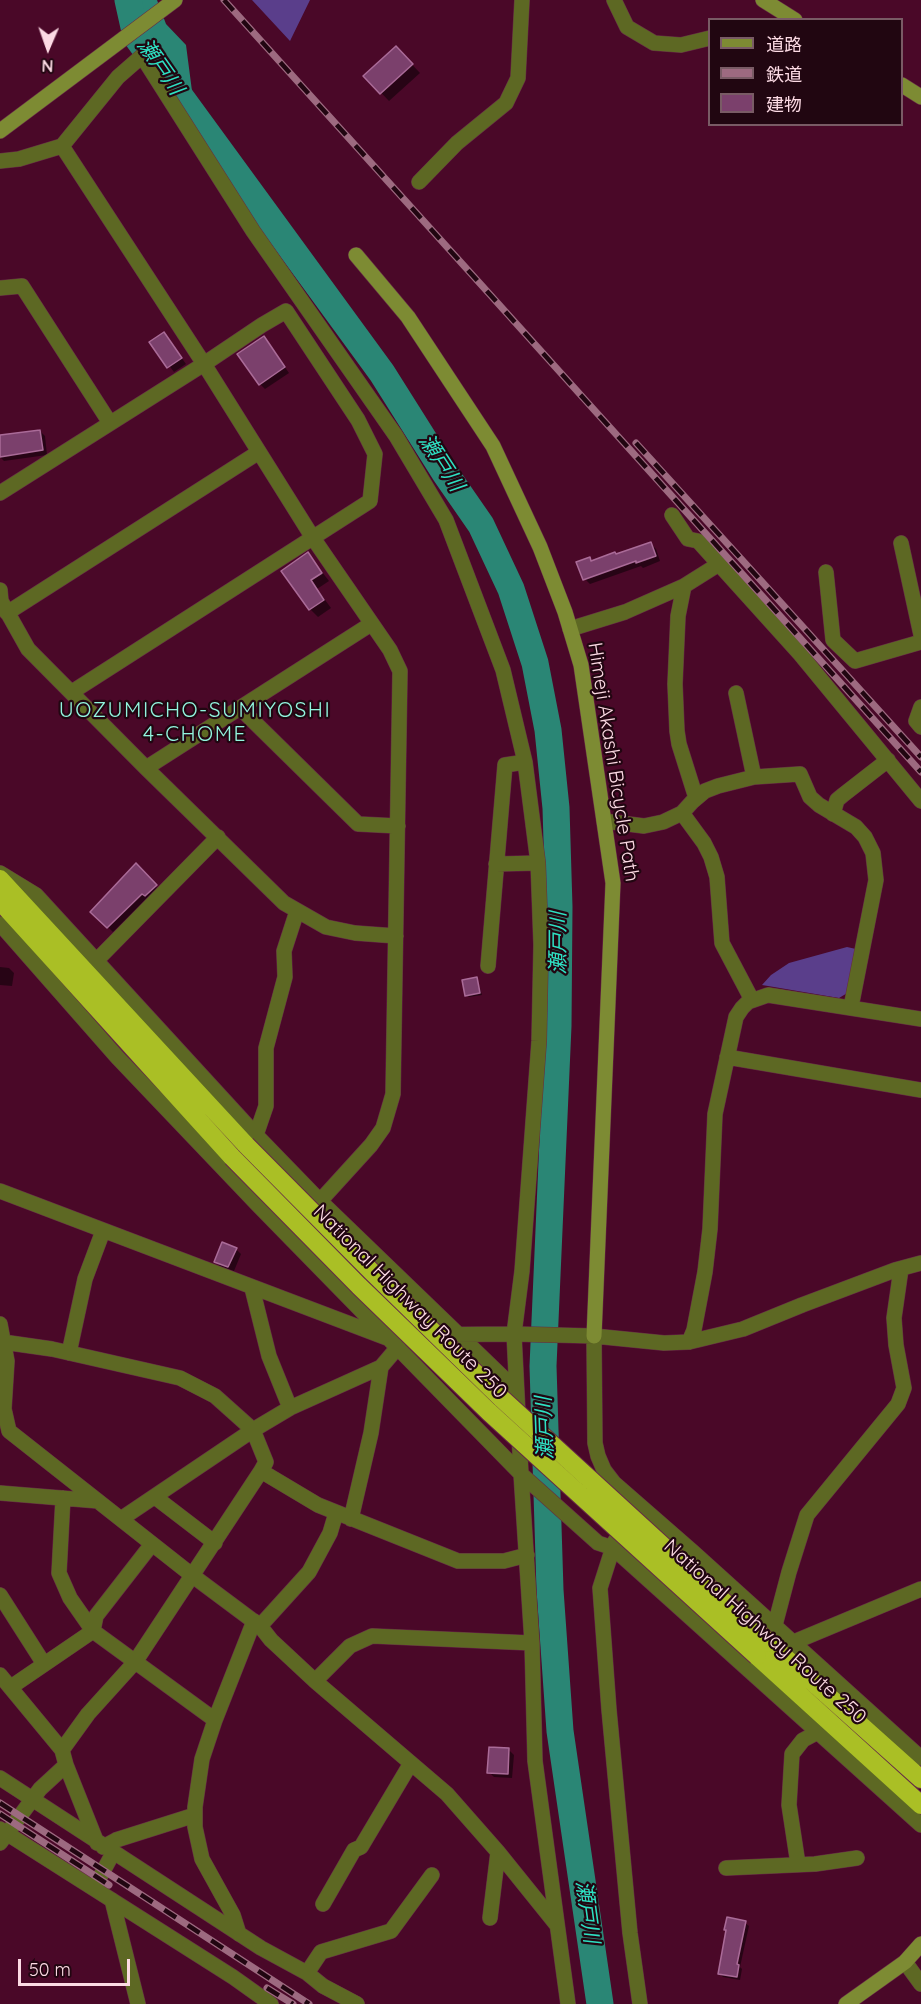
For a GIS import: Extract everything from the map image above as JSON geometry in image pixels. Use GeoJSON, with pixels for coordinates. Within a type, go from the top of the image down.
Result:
{"type":"FeatureCollection","features":[{"type":"Feature","properties":{"kind":"highway","name":"National Highway Route 250"},"geometry":{"type":"LineString","coordinates":[[0,879],[245,1145]]}},
{"type":"Feature","properties":{"kind":"highway","name":"National Highway Route 250"},"geometry":{"type":"LineString","coordinates":[[0,901],[372,1272],[921,1805]]}},
{"type":"Feature","properties":{"kind":"highway","name":"National Highway Route 250"},"geometry":{"type":"LineString","coordinates":[[763,1650],[921,1779]]}},
{"type":"Feature","properties":{"kind":"main road"},"geometry":{"type":"LineString","coordinates":[[0,131],[175,0]]}},
{"type":"Feature","properties":{"kind":"main road"},"geometry":{"type":"LineString","coordinates":[[763,0],[792,18]]}},
{"type":"Feature","properties":{"kind":"main road"},"geometry":{"type":"LineString","coordinates":[[903,86],[921,97]]}},
{"type":"Feature","properties":{"kind":"main road","name":"Himeji Akashi Bicycle Path"},"geometry":{"type":"LineString","coordinates":[[356,255],[408,317],[493,446],[540,548],[581,665],[613,883],[591,1336]]}},
{"type":"Feature","properties":{"kind":"main road"},"geometry":{"type":"LineString","coordinates":[[846,2004],[905,1962],[921,1944]]}},
{"type":"Feature","properties":{"kind":"street"},"geometry":{"type":"LineString","coordinates":[[419,182],[457,142],[506,103],[518,78],[522,0]]}},
{"type":"Feature","properties":{"kind":"street"},"geometry":{"type":"LineString","coordinates":[[614,0],[627,27],[654,43],[681,45],[708,38]]}},
{"type":"Feature","properties":{"kind":"street"},"geometry":{"type":"LineString","coordinates":[[0,161],[19,159],[62,146],[118,76],[142,56],[253,231],[396,436],[446,520],[503,670],[525,762],[538,863],[541,945],[539,1041],[522,1272],[514,1334],[520,1474],[532,1642],[535,1761],[568,2004]]}},
{"type":"Feature","properties":{"kind":"street"},"geometry":{"type":"LineString","coordinates":[[62,146],[204,364],[313,538],[390,650],[400,670],[393,1094],[383,1128],[377,1137],[320,1200]]}},
{"type":"Feature","properties":{"kind":"street"},"geometry":{"type":"LineString","coordinates":[[0,288],[22,286],[110,423]]}},
{"type":"Feature","properties":{"kind":"street"},"geometry":{"type":"LineString","coordinates":[[0,493],[286,311],[358,420],[375,454],[370,501],[72,692]]}},
{"type":"Feature","properties":{"kind":"street"},"geometry":{"type":"LineString","coordinates":[[375,454],[396,436]]}},
{"type":"Feature","properties":{"kind":"street"},"geometry":{"type":"LineString","coordinates":[[8,614],[259,452]]}},
{"type":"Feature","properties":{"kind":"street"},"geometry":{"type":"LineString","coordinates":[[672,516],[688,539],[698,541],[800,654],[921,801]]}},
{"type":"Feature","properties":{"kind":"street"},"geometry":{"type":"LineString","coordinates":[[901,543],[917,594],[921,635]]}},
{"type":"Feature","properties":{"kind":"street"},"geometry":{"type":"LineString","coordinates":[[570,629],[625,612],[684,586],[719,564]]}},
{"type":"Feature","properties":{"kind":"street"},"geometry":{"type":"LineString","coordinates":[[826,572],[833,640],[855,661],[921,642]]}},
{"type":"Feature","properties":{"kind":"street"},"geometry":{"type":"LineString","coordinates":[[684,586],[678,616],[675,684],[677,731],[696,798]]}},
{"type":"Feature","properties":{"kind":"street"},"geometry":{"type":"LineString","coordinates":[[0,590],[8,614],[28,649],[284,903],[326,927],[355,933],[396,936]]}},
{"type":"Feature","properties":{"kind":"street"},"geometry":{"type":"LineString","coordinates":[[146,768],[371,624]]}},
{"type":"Feature","properties":{"kind":"street"},"geometry":{"type":"LineString","coordinates":[[736,693],[754,777]]}},
{"type":"Feature","properties":{"kind":"street"},"geometry":{"type":"LineString","coordinates":[[921,707],[916,721],[921,727]]}},
{"type":"Feature","properties":{"kind":"street"},"geometry":{"type":"LineString","coordinates":[[241,709],[358,824],[398,826]]}},
{"type":"Feature","properties":{"kind":"street"},"geometry":{"type":"LineString","coordinates":[[833,814],[837,800],[888,760]]}},
{"type":"Feature","properties":{"kind":"street"},"geometry":{"type":"LineString","coordinates":[[488,966],[505,765],[525,762]]}},
{"type":"Feature","properties":{"kind":"street"},"geometry":{"type":"LineString","coordinates":[[604,821],[644,826],[663,822],[682,813],[705,791],[718,786],[754,777],[800,774],[810,797],[856,827],[865,837],[873,853],[876,880],[851,1007]]}},
{"type":"Feature","properties":{"kind":"street"},"geometry":{"type":"LineString","coordinates":[[682,813],[704,843],[711,858],[717,877],[722,943],[752,1000]]}},
{"type":"Feature","properties":{"kind":"street"},"geometry":{"type":"LineString","coordinates":[[97,960],[218,837]]}},
{"type":"Feature","properties":{"kind":"street"},"geometry":{"type":"LineString","coordinates":[[496,864],[538,863]]}},
{"type":"Feature","properties":{"kind":"street"},"geometry":{"type":"LineString","coordinates":[[0,873],[36,895],[97,960],[245,1145],[320,1200],[516,1390]]}},
{"type":"Feature","properties":{"kind":"street"},"geometry":{"type":"LineString","coordinates":[[258,1205],[245,1145],[266,1106],[266,1048],[285,976],[284,951],[297,911]]}},
{"type":"Feature","properties":{"kind":"street"},"geometry":{"type":"LineString","coordinates":[[0,924],[117,1057],[520,1474],[598,1543],[614,1548],[921,1825]]}},
{"type":"Feature","properties":{"kind":"street"},"geometry":{"type":"LineString","coordinates":[[689,1342],[694,1330],[705,1272],[710,1229],[715,1114],[736,1017],[747,1002],[768,995],[921,1019]]}},
{"type":"Feature","properties":{"kind":"street"},"geometry":{"type":"LineString","coordinates":[[727,1057],[921,1090]]}},
{"type":"Feature","properties":{"kind":"street"},"geometry":{"type":"LineString","coordinates":[[0,1191],[393,1343]]}},
{"type":"Feature","properties":{"kind":"street"},"geometry":{"type":"LineString","coordinates":[[69,1353],[85,1279],[102,1230]]}},
{"type":"Feature","properties":{"kind":"street"},"geometry":{"type":"LineString","coordinates":[[351,1519],[381,1367],[397,1335],[514,1334],[591,1336],[663,1343],[689,1342],[743,1329],[802,1305],[921,1263]]}},
{"type":"Feature","properties":{"kind":"street"},"geometry":{"type":"LineString","coordinates":[[775,1625],[807,1515],[898,1404],[904,1388],[896,1345],[894,1318],[901,1269]]}},
{"type":"Feature","properties":{"kind":"street"},"geometry":{"type":"LineString","coordinates":[[252,1288],[269,1356],[290,1408]]}},
{"type":"Feature","properties":{"kind":"street"},"geometry":{"type":"LineString","coordinates":[[0,1324],[7,1361],[2,1408],[9,1431],[257,1624],[315,1681],[447,1794],[498,1852],[556,1924]]}},
{"type":"Feature","properties":{"kind":"street"},"geometry":{"type":"LineString","coordinates":[[591,1336],[595,1443],[604,1470],[626,1494],[921,1758]]}},
{"type":"Feature","properties":{"kind":"street"},"geometry":{"type":"LineString","coordinates":[[3,1342],[69,1353],[180,1378],[215,1396],[253,1430],[266,1462],[135,1662],[88,1714],[64,1757],[2,1835],[94,1888],[271,2004]]}},
{"type":"Feature","properties":{"kind":"street"},"geometry":{"type":"LineString","coordinates":[[121,1519],[253,1430],[290,1408],[381,1367]]}},
{"type":"Feature","properties":{"kind":"street"},"geometry":{"type":"LineString","coordinates":[[261,1471],[301,1496],[336,1513],[458,1561],[504,1561],[527,1555]]}},
{"type":"Feature","properties":{"kind":"street"},"geometry":{"type":"LineString","coordinates":[[0,1493],[98,1501]]}},
{"type":"Feature","properties":{"kind":"street"},"geometry":{"type":"LineString","coordinates":[[626,1494],[614,1548],[600,1588],[613,1757],[630,1933],[640,2004]]}},
{"type":"Feature","properties":{"kind":"street"},"geometry":{"type":"LineString","coordinates":[[155,1497],[215,1543]]}},
{"type":"Feature","properties":{"kind":"street"},"geometry":{"type":"LineString","coordinates":[[63,1498],[59,1573],[70,1598],[93,1631],[215,1720]]}},
{"type":"Feature","properties":{"kind":"street"},"geometry":{"type":"LineString","coordinates":[[239,1934],[232,1915],[202,1859],[195,1827],[202,1759],[215,1720],[257,1624],[309,1572],[330,1533],[336,1513]]}},
{"type":"Feature","properties":{"kind":"street"},"geometry":{"type":"LineString","coordinates":[[11,1687],[93,1631],[96,1616],[152,1544]]}},
{"type":"Feature","properties":{"kind":"street"},"geometry":{"type":"LineString","coordinates":[[794,1642],[921,1589]]}},
{"type":"Feature","properties":{"kind":"street"},"geometry":{"type":"LineString","coordinates":[[0,1595],[44,1664]]}},
{"type":"Feature","properties":{"kind":"street"},"geometry":{"type":"LineString","coordinates":[[315,1681],[350,1646],[372,1636],[532,1642]]}},
{"type":"Feature","properties":{"kind":"street"},"geometry":{"type":"LineString","coordinates":[[0,1675],[64,1757],[104,1847],[94,1888]]}},
{"type":"Feature","properties":{"kind":"street"},"geometry":{"type":"LineString","coordinates":[[798,1864],[789,1805],[792,1754],[803,1740],[818,1732]]}},
{"type":"Feature","properties":{"kind":"street"},"geometry":{"type":"LineString","coordinates":[[323,1904],[354,1850],[361,1846],[411,1763]]}},
{"type":"Feature","properties":{"kind":"street"},"geometry":{"type":"LineString","coordinates":[[0,1778],[239,1934],[307,1973],[323,1986],[357,2004]]}},
{"type":"Feature","properties":{"kind":"street"},"geometry":{"type":"LineString","coordinates":[[104,1847],[116,1840],[195,1815]]}},
{"type":"Feature","properties":{"kind":"street"},"geometry":{"type":"LineString","coordinates":[[490,1918],[498,1852]]}},
{"type":"Feature","properties":{"kind":"street"},"geometry":{"type":"LineString","coordinates":[[726,1868],[857,1858]]}},
{"type":"Feature","properties":{"kind":"street"},"geometry":{"type":"LineString","coordinates":[[307,1973],[321,1952],[392,1931],[432,1875]]}},
{"type":"Feature","properties":{"kind":"street"},"geometry":{"type":"LineString","coordinates":[[112,1900],[138,2004]]}},
{"type":"Feature","properties":{"kind":"street"},"geometry":{"type":"LineString","coordinates":[[905,1962],[921,1984]]}},
{"type":"Feature","properties":{"kind":"shaded area"},"geometry":{"type":"Polygon","coordinates":[[[130,0],[157,0],[166,24],[186,45],[192,91],[184,100],[152,46],[130,0]]]}},
{"type":"Feature","properties":{"kind":"shaded area"},"geometry":{"type":"Polygon","coordinates":[[[252,0],[310,0],[290,41],[252,0]]]}},
{"type":"Feature","properties":{"kind":"shaded area"},"geometry":{"type":"Polygon","coordinates":[[[847,947],[856,949],[849,992],[839,998],[762,985],[771,975],[789,963],[847,947]]]}},
{"type":"Feature","properties":{"kind":"building"},"geometry":{"type":"Polygon","coordinates":[[[396,46],[413,64],[380,94],[363,76],[396,46]]]}},
{"type":"Feature","properties":{"kind":"building"},"geometry":{"type":"Polygon","coordinates":[[[164,332],[182,358],[167,368],[149,342],[164,332]]]}},
{"type":"Feature","properties":{"kind":"building"},"geometry":{"type":"Polygon","coordinates":[[[264,336],[285,367],[259,385],[237,354],[264,336]]]}},
{"type":"Feature","properties":{"kind":"building"},"geometry":{"type":"Polygon","coordinates":[[[40,430],[43,450],[0,457],[0,435],[40,430]]]}},
{"type":"Feature","properties":{"kind":"building"},"geometry":{"type":"Polygon","coordinates":[[[651,542],[656,556],[583,580],[576,562],[590,557],[591,561],[651,542]]]}},
{"type":"Feature","properties":{"kind":"building"},"geometry":{"type":"Polygon","coordinates":[[[308,552],[322,573],[311,580],[324,600],[309,610],[281,571],[308,552]]]}},
{"type":"Feature","properties":{"kind":"building"},"geometry":{"type":"Polygon","coordinates":[[[136,863],[157,885],[145,896],[142,894],[107,928],[90,912],[136,863]]]}},
{"type":"Feature","properties":{"kind":"building"},"geometry":{"type":"Polygon","coordinates":[[[477,977],[480,993],[465,996],[462,980],[477,977]]]}},
{"type":"Feature","properties":{"kind":"building"},"geometry":{"type":"Polygon","coordinates":[[[222,1242],[237,1248],[228,1267],[214,1262],[222,1242]]]}},
{"type":"Feature","properties":{"kind":"building"},"geometry":{"type":"Polygon","coordinates":[[[489,1747],[509,1748],[508,1774],[487,1773],[489,1747]]]}},
{"type":"Feature","properties":{"kind":"building"},"geometry":{"type":"Polygon","coordinates":[[[727,1917],[746,1921],[737,1964],[739,1965],[737,1977],[718,1974],[727,1917]]]}},
{"type":"Feature","properties":{"kind":"waterway","name":"瀬戸川"},"geometry":{"type":"LineString","coordinates":[[128,0],[136,36],[382,373],[481,525],[511,589],[535,663],[548,730],[556,808],[559,907],[558,1026],[543,1366],[550,1590],[560,1731],[600,2004]]}},
{"type":"Feature","properties":{"kind":"railway"},"geometry":{"type":"LineString","coordinates":[[224,0],[921,772]]}},
{"type":"Feature","properties":{"kind":"railway"},"geometry":{"type":"LineString","coordinates":[[636,443],[921,757]]}},
{"type":"Feature","properties":{"kind":"railway"},"geometry":{"type":"LineString","coordinates":[[0,1803],[309,2004]]}},
{"type":"Feature","properties":{"kind":"railway"},"geometry":{"type":"LineString","coordinates":[[0,1814],[109,1885]]}},
{"type":"Feature","properties":{"kind":"railway"},"geometry":{"type":"LineString","coordinates":[[267,1988],[293,2004]]}},
{"type":"Feature","properties":{"kind":"district","name":"UOZUMICHO-SUMIYOSHI 4-CHOME"},"geometry":{"type":"Point","coordinates":[195,723]}}]}
